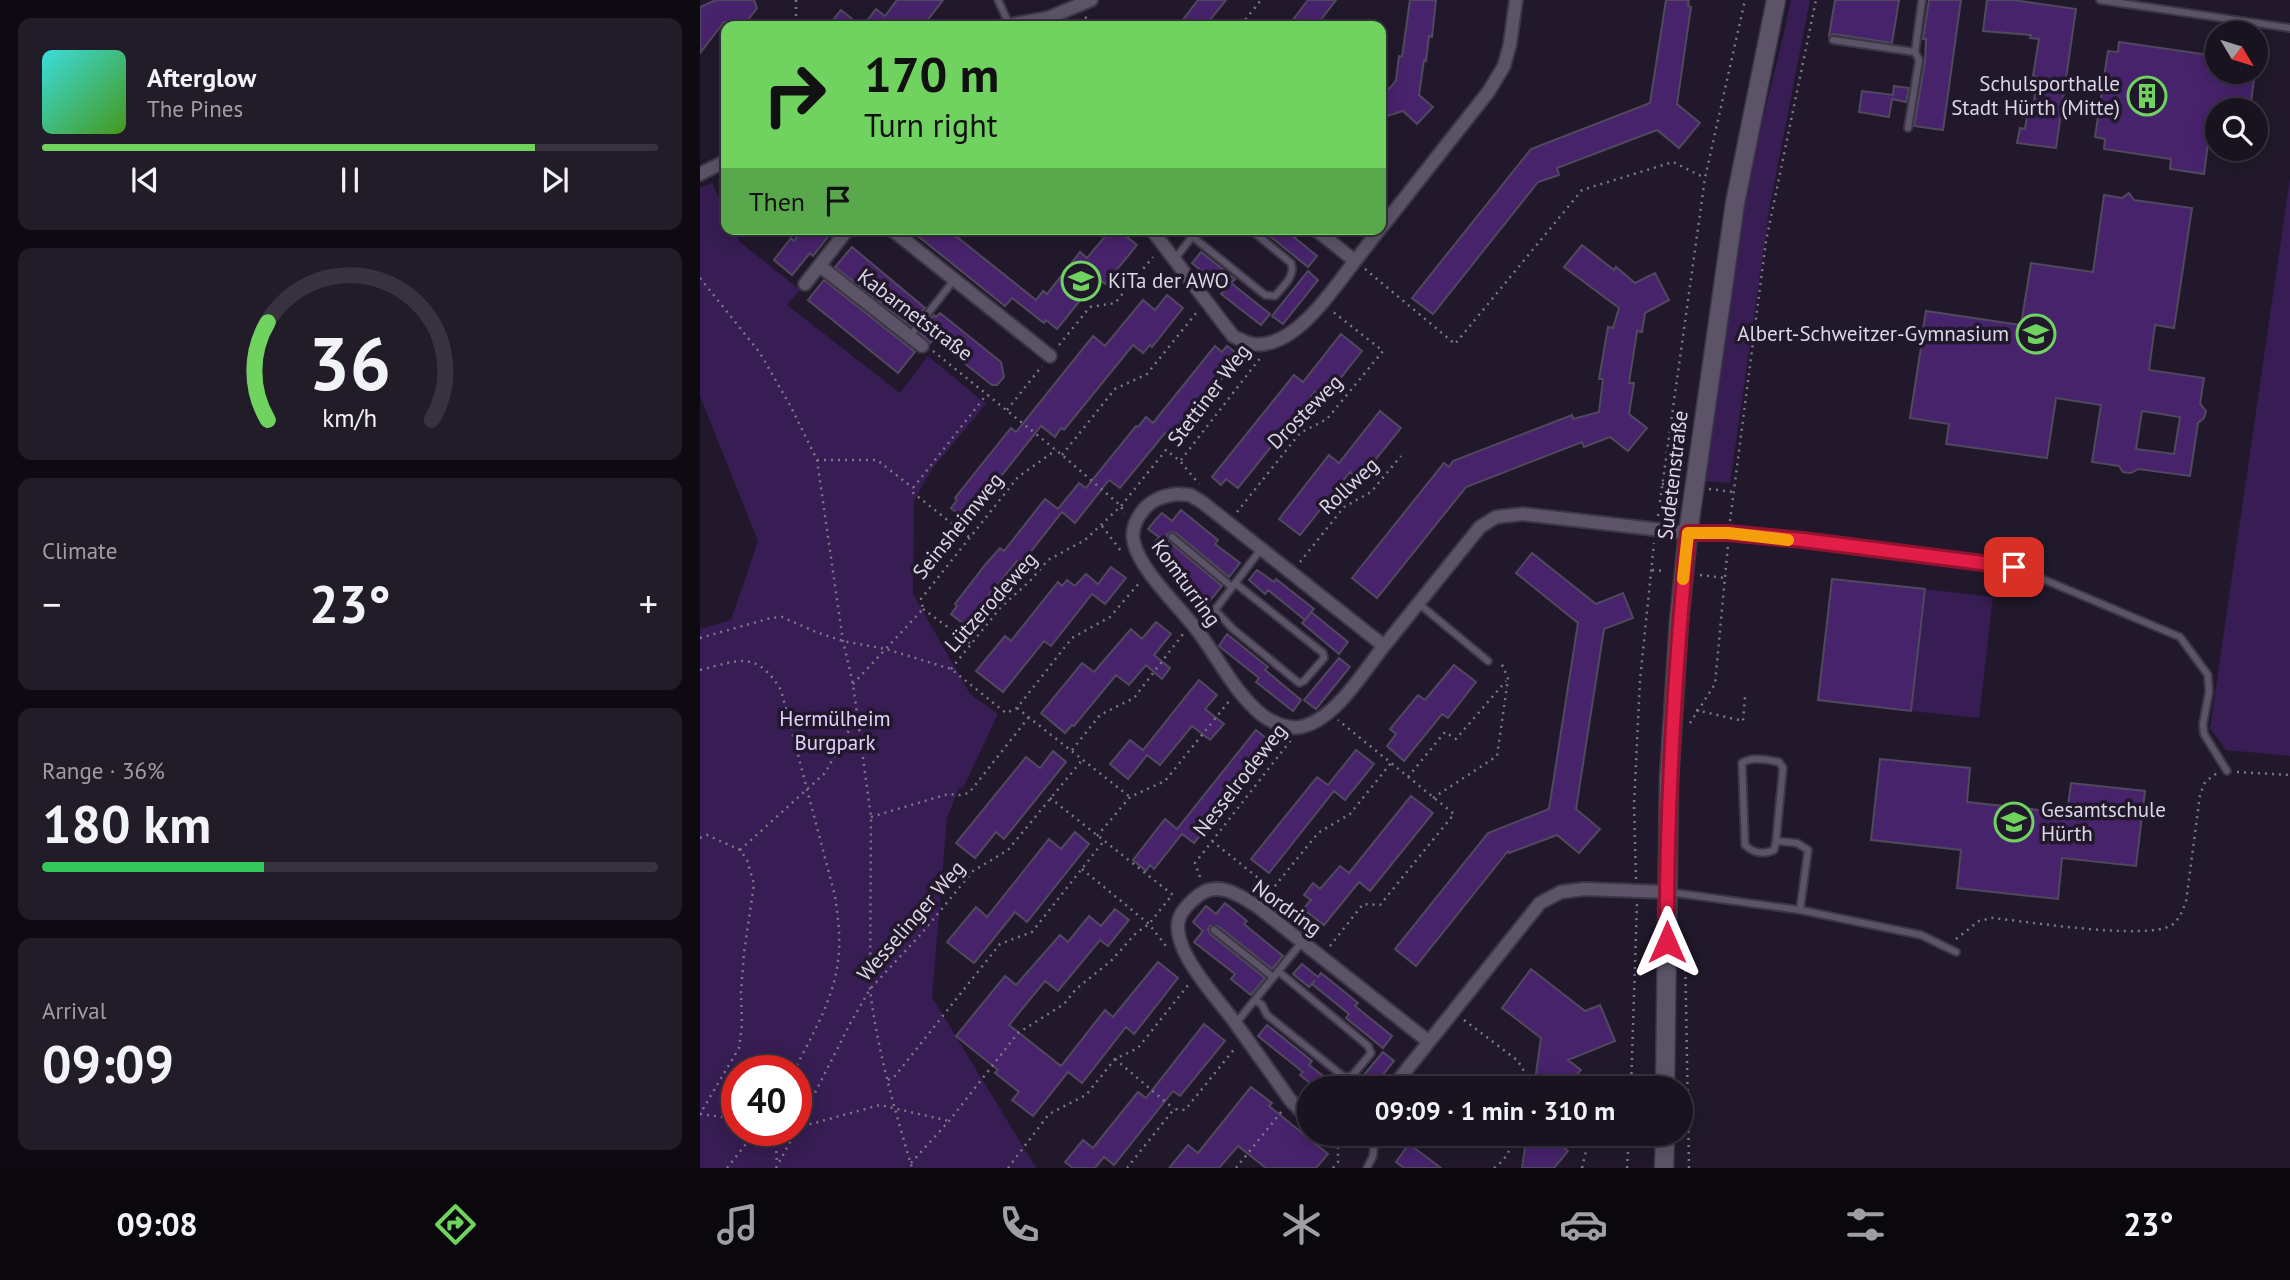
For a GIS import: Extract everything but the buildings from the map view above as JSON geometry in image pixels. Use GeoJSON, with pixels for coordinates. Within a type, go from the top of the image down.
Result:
{"type":"FeatureCollection","features":[{"type":"Feature","properties":{"kind":"street"},"geometry":{"type":"LineString","coordinates":[[1386,221],[1489,91],[1504,66],[1516,0]]}},
{"type":"Feature","properties":{"kind":"street","name":"Sudetenstraße"},"geometry":{"type":"LineString","coordinates":[[1665,1076],[1669,779],[1679,621],[1688,533],[1735,203],[1776,0]]}},
{"type":"Feature","properties":{"kind":"street"},"geometry":{"type":"LineString","coordinates":[[1034,21],[1048,19],[1084,2]]}},
{"type":"Feature","properties":{"kind":"street"},"geometry":{"type":"LineString","coordinates":[[700,174],[721,164]]}},
{"type":"Feature","properties":{"kind":"street"},"geometry":{"type":"LineString","coordinates":[[805,284],[843,235]]}},
{"type":"Feature","properties":{"kind":"street"},"geometry":{"type":"LineString","coordinates":[[899,235],[1050,356]]}},
{"type":"Feature","properties":{"kind":"street"},"geometry":{"type":"LineString","coordinates":[[1156,235],[1233,336],[1248,344],[1264,345],[1297,329],[1375,235]]}},
{"type":"Feature","properties":{"kind":"street"},"geometry":{"type":"LineString","coordinates":[[1322,235],[1355,261]]}},
{"type":"Feature","properties":{"kind":"street","name":"Kabarnetstraße"},"geometry":{"type":"LineString","coordinates":[[820,265],[922,346]]}},
{"type":"Feature","properties":{"kind":"street","name":"Komturring"},"geometry":{"type":"LineString","coordinates":[[1302,726],[1288,727],[1261,714],[1239,690],[1195,628],[1153,576],[1134,545],[1134,523],[1145,507],[1160,496],[1190,495],[1384,646]]}},
{"type":"Feature","properties":{"kind":"street"},"geometry":{"type":"LineString","coordinates":[[1302,726],[1331,713],[1480,527],[1496,517],[1523,514],[1688,533]]}},
{"type":"Feature","properties":{"kind":"street","name":"Nordring"},"geometry":{"type":"LineString","coordinates":[[1205,890],[1226,889],[1241,895],[1429,1042]]}},
{"type":"Feature","properties":{"kind":"street"},"geometry":{"type":"LineString","coordinates":[[1402,1076],[1539,904],[1561,892],[1584,889],[1667,892]]}},
{"type":"Feature","properties":{"kind":"street"},"geometry":{"type":"LineString","coordinates":[[1205,890],[1188,904],[1177,923],[1180,940],[1198,973],[1297,1106]]}},
{"type":"Feature","properties":{"kind":"street"},"geometry":{"type":"LineString","coordinates":[[1664,1168],[1665,1146]]}},
{"type":"Feature","properties":{"kind":"lane"},"geometry":{"type":"LineString","coordinates":[[998,0],[1005,21]]}},
{"type":"Feature","properties":{"kind":"lane"},"geometry":{"type":"LineString","coordinates":[[1908,128],[1919,60],[1915,52],[1922,0]]}},
{"type":"Feature","properties":{"kind":"lane"},"geometry":{"type":"LineString","coordinates":[[2100,0],[2290,28]]}},
{"type":"Feature","properties":{"kind":"lane"},"geometry":{"type":"LineString","coordinates":[[1833,40],[1915,52]]}},
{"type":"Feature","properties":{"kind":"lane"},"geometry":{"type":"LineString","coordinates":[[1174,260],[1193,237],[1265,295],[1275,296],[1292,276],[1291,262],[1257,235]]}},
{"type":"Feature","properties":{"kind":"lane"},"geometry":{"type":"LineString","coordinates":[[909,336],[955,279]]}},
{"type":"Feature","properties":{"kind":"lane"},"geometry":{"type":"LineString","coordinates":[[1688,533],[1728,533],[1886,549],[2014,567],[2180,637],[2208,675],[2209,692],[2203,724],[2204,734],[2227,771]]}},
{"type":"Feature","properties":{"kind":"lane"},"geometry":{"type":"LineString","coordinates":[[1172,537],[1323,653],[1324,659],[1299,683],[1264,656],[1215,610]]}},
{"type":"Feature","properties":{"kind":"lane"},"geometry":{"type":"LineString","coordinates":[[1195,628],[1215,610],[1261,549]]}},
{"type":"Feature","properties":{"kind":"lane"},"geometry":{"type":"LineString","coordinates":[[1418,603],[1488,661]]}},
{"type":"Feature","properties":{"kind":"lane"},"geometry":{"type":"LineString","coordinates":[[1751,758],[1779,762],[1783,768],[1776,841],[1774,850],[1768,853],[1751,851],[1745,845],[1742,763],[1745,760],[1751,758]]}},
{"type":"Feature","properties":{"kind":"lane"},"geometry":{"type":"LineString","coordinates":[[1776,841],[1797,843],[1808,850],[1800,910]]}},
{"type":"Feature","properties":{"kind":"lane"},"geometry":{"type":"LineString","coordinates":[[1667,892],[1800,910],[1922,935],[1956,951]]}},
{"type":"Feature","properties":{"kind":"lane"},"geometry":{"type":"LineString","coordinates":[[1214,930],[1368,1046],[1371,1053],[1352,1076],[1344,1077],[1267,1015],[1262,1005],[1255,1000]]}},
{"type":"Feature","properties":{"kind":"lane"},"geometry":{"type":"LineString","coordinates":[[1236,1023],[1302,942]]}},
{"type":"Feature","properties":{"kind":"lane"},"geometry":{"type":"LineString","coordinates":[[1367,1168],[1373,1156],[1374,1146]]}},
{"type":"Feature","properties":{"kind":"path"},"geometry":{"type":"LineString","coordinates":[[796,0],[798,21]]}},
{"type":"Feature","properties":{"kind":"path"},"geometry":{"type":"LineString","coordinates":[[1243,21],[1261,0]]}},
{"type":"Feature","properties":{"kind":"path"},"geometry":{"type":"LineString","coordinates":[[1685,732],[1696,710],[1715,684],[1728,533],[1766,241],[1816,0]]}},
{"type":"Feature","properties":{"kind":"path"},"geometry":{"type":"LineString","coordinates":[[1355,261],[1455,344],[1582,190],[1672,162],[1705,178]]}},
{"type":"Feature","properties":{"kind":"path"},"geometry":{"type":"LineString","coordinates":[[1007,410],[1090,307],[1115,303],[1163,244]]}},
{"type":"Feature","properties":{"kind":"path"},"geometry":{"type":"LineString","coordinates":[[700,278],[760,353],[817,460],[843,641],[858,714],[871,817],[870,989],[873,1014],[894,1107],[912,1168]]}},
{"type":"Feature","properties":{"kind":"path"},"geometry":{"type":"LineString","coordinates":[[1062,455],[1115,389],[1147,374],[1205,302]]}},
{"type":"Feature","properties":{"kind":"path","name":"Drosteweg"},"geometry":{"type":"LineString","coordinates":[[1229,523],[1300,433],[1327,419],[1382,351],[1321,303]]}},
{"type":"Feature","properties":{"kind":"path","name":"Stettiner Weg"},"geometry":{"type":"LineString","coordinates":[[1121,506],[1166,450],[1180,461],[1263,354],[1264,345]]}},
{"type":"Feature","properties":{"kind":"path","name":"Kabarnetstraße"},"geometry":{"type":"LineString","coordinates":[[922,346],[928,347],[1062,455],[1121,506],[1122,513],[1134,523]]}},
{"type":"Feature","properties":{"kind":"path"},"geometry":{"type":"LineString","coordinates":[[970,538],[912,492],[987,394]]}},
{"type":"Feature","properties":{"kind":"path","name":"Seinsheimweg"},"geometry":{"type":"LineString","coordinates":[[923,609],[921,599],[1018,477],[1056,450]]}},
{"type":"Feature","properties":{"kind":"path","name":"Rollweg"},"geometry":{"type":"LineString","coordinates":[[1292,573],[1344,507],[1371,492],[1401,456]]}},
{"type":"Feature","properties":{"kind":"path"},"geometry":{"type":"LineString","coordinates":[[817,460],[877,460],[913,488]]}},
{"type":"Feature","properties":{"kind":"path","name":"Lützerodeweg"},"geometry":{"type":"LineString","coordinates":[[951,669],[1001,607],[1030,581],[1048,560],[1085,540],[1121,506]]}},
{"type":"Feature","properties":{"kind":"path"},"geometry":{"type":"LineString","coordinates":[[700,638],[782,617],[843,641],[886,649],[951,669],[1006,713],[1017,708],[1072,638],[1110,617],[1137,583],[1153,576]]}},
{"type":"Feature","properties":{"kind":"path"},"geometry":{"type":"LineString","coordinates":[[853,684],[923,609],[971,644]]}},
{"type":"Feature","properties":{"kind":"path"},"geometry":{"type":"LineString","coordinates":[[1072,750],[1100,715],[1134,698],[1195,628]]}},
{"type":"Feature","properties":{"kind":"path"},"geometry":{"type":"LineString","coordinates":[[700,670],[736,661],[754,662],[769,672],[781,690],[808,788],[835,896],[839,926],[838,962],[830,992],[801,1055]]}},
{"type":"Feature","properties":{"kind":"path"},"geometry":{"type":"LineString","coordinates":[[1433,798],[1497,756],[1508,679],[1503,666],[1488,661]]}},
{"type":"Feature","properties":{"kind":"path"},"geometry":{"type":"LineString","coordinates":[[1408,777],[1446,732],[1456,739],[1508,679]]}},
{"type":"Feature","properties":{"kind":"path"},"geometry":{"type":"LineString","coordinates":[[1097,836],[1130,797],[1165,781],[1239,690]]}},
{"type":"Feature","properties":{"kind":"path"},"geometry":{"type":"LineString","coordinates":[[1696,710],[1742,721],[1745,697]]}},
{"type":"Feature","properties":{"kind":"path"},"geometry":{"type":"LineString","coordinates":[[1017,708],[1130,797]]}},
{"type":"Feature","properties":{"kind":"path"},"geometry":{"type":"LineString","coordinates":[[1321,957],[1363,904],[1380,905],[1454,814],[1331,713]]}},
{"type":"Feature","properties":{"kind":"path"},"geometry":{"type":"LineString","coordinates":[[740,850],[829,766],[858,714]]}},
{"type":"Feature","properties":{"kind":"path"},"geometry":{"type":"LineString","coordinates":[[871,817],[948,794],[969,793],[1029,717]]}},
{"type":"Feature","properties":{"kind":"path","name":"Nesselrodeweg"},"geometry":{"type":"LineString","coordinates":[[1205,890],[1195,863],[1302,726]]}},
{"type":"Feature","properties":{"kind":"path","name":"Wesselinger Weg"},"geometry":{"type":"LineString","coordinates":[[812,1098],[870,989],[922,933],[973,871],[1008,850],[1083,759]]}},
{"type":"Feature","properties":{"kind":"path"},"geometry":{"type":"LineString","coordinates":[[1258,907],[1318,833],[1350,814],[1391,763]]}},
{"type":"Feature","properties":{"kind":"path"},"geometry":{"type":"LineString","coordinates":[[1946,947],[1979,921],[1992,918],[2129,931],[2170,926],[2180,918],[2186,902],[2200,795],[2205,782],[2214,774],[2227,771],[2290,775]]}},
{"type":"Feature","properties":{"kind":"path"},"geometry":{"type":"LineString","coordinates":[[1050,798],[1172,895],[1188,904]]}},
{"type":"Feature","properties":{"kind":"path"},"geometry":{"type":"LineString","coordinates":[[700,838],[707,835],[740,850],[747,860],[754,884],[744,953],[739,1048],[700,1114],[721,1117]]}},
{"type":"Feature","properties":{"kind":"path"},"geometry":{"type":"LineString","coordinates":[[1212,841],[1272,889]]}},
{"type":"Feature","properties":{"kind":"path"},"geometry":{"type":"LineString","coordinates":[[888,1080],[910,1059],[1000,944],[1032,932],[1104,842]]}},
{"type":"Feature","properties":{"kind":"path"},"geometry":{"type":"LineString","coordinates":[[1082,869],[1149,924],[1168,949]]}},
{"type":"Feature","properties":{"kind":"path"},"geometry":{"type":"LineString","coordinates":[[911,1163],[1018,1033],[1063,1004],[1076,989],[1111,961],[1136,933],[1149,924],[1172,895]]}},
{"type":"Feature","properties":{"kind":"path"},"geometry":{"type":"LineString","coordinates":[[1685,948],[1689,1168]]}},
{"type":"Feature","properties":{"kind":"path"},"geometry":{"type":"LineString","coordinates":[[1008,1168],[1049,1114],[1086,1095],[1115,1059],[1138,1048],[1198,973]]}},
{"type":"Feature","properties":{"kind":"path"},"geometry":{"type":"LineString","coordinates":[[1453,1012],[1517,1060],[1523,1069],[1523,1076]]}},
{"type":"Feature","properties":{"kind":"path"},"geometry":{"type":"LineString","coordinates":[[1115,1059],[1174,1109],[1185,1110],[1245,1037]]}},
{"type":"Feature","properties":{"kind":"path"},"geometry":{"type":"LineString","coordinates":[[1236,1168],[1291,1101]]}},
{"type":"Feature","properties":{"kind":"path"},"geometry":{"type":"LineString","coordinates":[[812,1124],[880,1105],[948,1121]]}},
{"type":"Feature","properties":{"kind":"path"},"geometry":{"type":"LineString","coordinates":[[1126,1168],[1174,1109]]}},
{"type":"Feature","properties":{"kind":"path"},"geometry":{"type":"LineString","coordinates":[[727,1168],[744,1146]]}},
{"type":"Feature","properties":{"kind":"path"},"geometry":{"type":"LineString","coordinates":[[776,1146],[777,1166]]}},
{"type":"Feature","properties":{"kind":"path","name":"Wesselinger Weg"},"geometry":{"type":"LineString","coordinates":[[777,1166],[787,1146]]}},
{"type":"Feature","properties":{"kind":"path"},"geometry":{"type":"LineString","coordinates":[[1333,1168],[1338,1162],[1338,1146]]}},
{"type":"Feature","properties":{"kind":"path"},"geometry":{"type":"LineString","coordinates":[[1494,1168],[1506,1158],[1512,1146]]}},
{"type":"Feature","properties":{"kind":"path"},"geometry":{"type":"LineString","coordinates":[[1582,1168],[1587,1146]]}},
{"type":"Feature","properties":{"kind":"path"},"geometry":{"type":"LineString","coordinates":[[1627,1168],[1628,1146]]}},
{"type":"Feature","properties":{"kind":"green space"},"geometry":{"type":"Polygon","coordinates":[[[1791,0],[1810,0],[1770,205],[1730,483],[1703,481],[1739,228],[1791,0]]]}},
{"type":"Feature","properties":{"kind":"green space"},"geometry":{"type":"Polygon","coordinates":[[[2290,178],[2290,756],[2226,750],[2210,728],[2290,178]]]}},
{"type":"Feature","properties":{"kind":"green space","name":"Hermülheim Burgpark"},"geometry":{"type":"Polygon","coordinates":[[[712,183],[721,202],[721,235],[737,235],[740,242],[800,290],[787,305],[900,393],[928,356],[986,404],[932,469],[914,501],[913,594],[970,694],[998,714],[963,788],[959,788],[947,818],[932,997],[1036,1168],[700,1168],[700,629],[731,620],[758,541],[700,396],[700,188],[712,183]]]}},
{"type":"Feature","properties":{"kind":"green space"},"geometry":{"type":"Polygon","coordinates":[[[1925,589],[1993,597],[1979,718],[1911,711],[1925,589]]]}},
{"type":"Feature","properties":{"kind":"slow traffic"},"geometry":{"type":"LineString","coordinates":[[1683,579],[1688,533],[1728,533],[1788,540]]}},
{"type":"Feature","properties":{"kind":"place","name":"Schulsporthalle Stadt Hürth (Mitte)"},"geometry":{"type":"Point","coordinates":[2147,96]}},
{"type":"Feature","properties":{"kind":"place","name":"KiTa der AWO"},"geometry":{"type":"Point","coordinates":[1081,281]}},
{"type":"Feature","properties":{"kind":"place","name":"Albert-Schweitzer-Gymnasium"},"geometry":{"type":"Point","coordinates":[2036,334]}},
{"type":"Feature","properties":{"kind":"place","name":"Gesamtschule Hürth"},"geometry":{"type":"Point","coordinates":[2014,822]}},
{"type":"Feature","properties":{"kind":"route"},"geometry":{"type":"LineString","coordinates":[[1667,942],[1669,779],[1679,621],[1688,533],[1728,533],[1803,540],[2014,567]]}}]}
